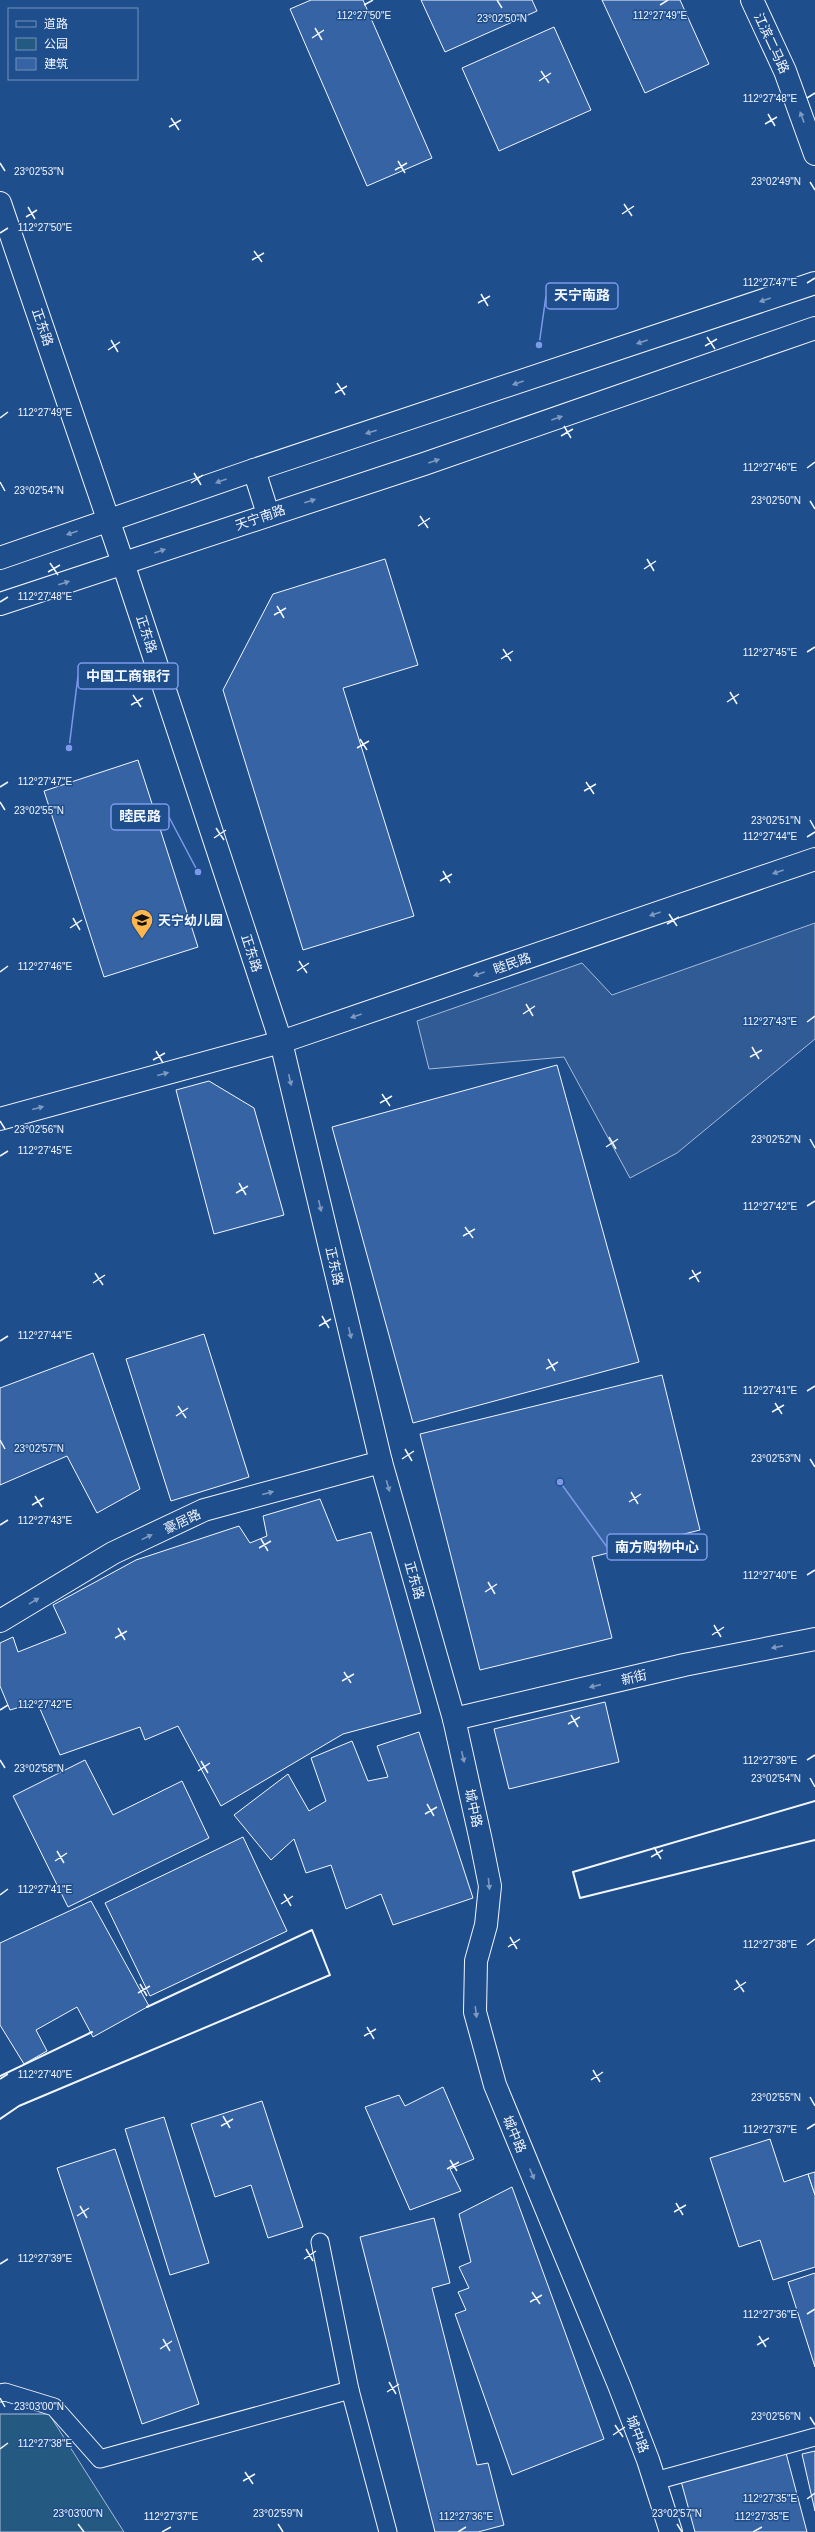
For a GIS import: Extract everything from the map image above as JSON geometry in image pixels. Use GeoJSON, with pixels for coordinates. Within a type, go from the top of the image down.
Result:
{"type":"FeatureCollection","features":[{"type":"Feature","properties":{"kind":"street","name":"江滨二马路"},"geometry":{"type":"LineString","coordinates":[[752,0],[785,71],[815,154]]}},
{"type":"Feature","properties":{"kind":"street","name":"正东路"},"geometry":{"type":"LineString","coordinates":[[0,203],[109,521],[281,1042],[381,1462],[454,1719]]}},
{"type":"Feature","properties":{"kind":"street"},"geometry":{"type":"LineString","coordinates":[[0,558],[254,470],[815,283]]}},
{"type":"Feature","properties":{"kind":"street","name":"天宁南路"},"geometry":{"type":"LineString","coordinates":[[0,604],[268,514],[424,464],[815,328]]}},
{"type":"Feature","properties":{"kind":"street"},"geometry":{"type":"LineString","coordinates":[[254,470],[268,514]]}},
{"type":"Feature","properties":{"kind":"street","name":"睦民路"},"geometry":{"type":"LineString","coordinates":[[0,1119],[281,1042],[815,859]]}},
{"type":"Feature","properties":{"kind":"street","name":"豪居路"},"geometry":{"type":"LineString","coordinates":[[0,1620],[114,1553],[204,1510],[381,1462]]}},
{"type":"Feature","properties":{"kind":"street","name":"新街"},"geometry":{"type":"LineString","coordinates":[[454,1719],[684,1665],[815,1639]]}},
{"type":"Feature","properties":{"kind":"street","name":"城中路"},"geometry":{"type":"LineString","coordinates":[[454,1719],[490,1886],[486,1925],[476,1961],[475,2012],[495,2085],[619,2384],[655,2481],[671,2532]]}},
{"type":"Feature","properties":{"kind":"lane"},"geometry":{"type":"LineString","coordinates":[[320,2242],[350,2390],[388,2532]]}},
{"type":"Feature","properties":{"kind":"lane"},"geometry":{"type":"LineString","coordinates":[[0,2393],[5,2392],[54,2407],[100,2459],[350,2390]]}},
{"type":"Feature","properties":{"kind":"lane"},"geometry":{"type":"LineString","coordinates":[[655,2481],[815,2437]]}},
{"type":"Feature","properties":{"kind":"green space"},"geometry":{"type":"Polygon","coordinates":[[[0,2414],[49,2414],[124,2532],[0,2532],[0,2414]]]}},
{"type":"Feature","properties":{"kind":"shaded area"},"geometry":{"type":"Polygon","coordinates":[[[815,923],[815,1039],[677,1153],[630,1178],[564,1057],[429,1069],[417,1021],[582,963],[612,995],[815,923]]]}},
{"type":"Feature","properties":{"kind":"building"},"geometry":{"type":"Polygon","coordinates":[[[311,0],[363,0],[432,158],[367,186],[290,9],[311,0]]]}},
{"type":"Feature","properties":{"kind":"building"},"geometry":{"type":"Polygon","coordinates":[[[421,0],[532,0],[537,11],[445,52],[421,0]]]}},
{"type":"Feature","properties":{"kind":"building"},"geometry":{"type":"Polygon","coordinates":[[[602,0],[680,0],[709,64],[645,93],[602,0]]]}},
{"type":"Feature","properties":{"kind":"building"},"geometry":{"type":"Polygon","coordinates":[[[554,27],[591,110],[499,151],[462,68],[554,27]]]}},
{"type":"Feature","properties":{"kind":"building"},"geometry":{"type":"Polygon","coordinates":[[[385,559],[418,665],[343,688],[414,916],[303,950],[223,690],[273,594],[385,559]]]}},
{"type":"Feature","properties":{"kind":"building"},"geometry":{"type":"Polygon","coordinates":[[[138,760],[198,947],[104,977],[44,791],[138,760]]]}},
{"type":"Feature","properties":{"kind":"building"},"geometry":{"type":"Polygon","coordinates":[[[557,1065],[639,1362],[413,1423],[332,1127],[557,1065]]]}},
{"type":"Feature","properties":{"kind":"building"},"geometry":{"type":"Polygon","coordinates":[[[209,1081],[254,1108],[284,1215],[214,1234],[176,1090],[209,1081]]]}},
{"type":"Feature","properties":{"kind":"building"},"geometry":{"type":"Polygon","coordinates":[[[204,1334],[249,1477],[171,1501],[126,1359],[204,1334]]]}},
{"type":"Feature","properties":{"kind":"building"},"geometry":{"type":"Polygon","coordinates":[[[93,1353],[140,1489],[97,1513],[67,1456],[0,1485],[0,1388],[93,1353]]]}},
{"type":"Feature","properties":{"kind":"building"},"geometry":{"type":"Polygon","coordinates":[[[662,1375],[700,1530],[592,1557],[612,1638],[480,1670],[420,1434],[662,1375]]]}},
{"type":"Feature","properties":{"kind":"building"},"geometry":{"type":"Polygon","coordinates":[[[320,1499],[337,1541],[371,1532],[421,1713],[343,1734],[221,1806],[178,1726],[145,1740],[140,1727],[60,1755],[37,1702],[10,1710],[0,1686],[0,1643],[13,1637],[18,1652],[66,1633],[53,1605],[136,1560],[239,1526],[250,1543],[267,1536],[263,1516],[320,1499]]]}},
{"type":"Feature","properties":{"kind":"building"},"geometry":{"type":"Polygon","coordinates":[[[605,1702],[619,1762],[509,1789],[494,1729],[605,1702]]]}},
{"type":"Feature","properties":{"kind":"building"},"geometry":{"type":"Polygon","coordinates":[[[419,1732],[473,1898],[393,1925],[381,1894],[346,1909],[331,1865],[306,1873],[294,1839],[271,1860],[234,1815],[288,1774],[309,1811],[326,1801],[311,1758],[352,1741],[368,1781],[388,1777],[377,1746],[419,1732]]]}},
{"type":"Feature","properties":{"kind":"building"},"geometry":{"type":"Polygon","coordinates":[[[85,1760],[113,1815],[182,1781],[209,1838],[68,1907],[13,1796],[85,1760]]]}},
{"type":"Feature","properties":{"kind":"building"},"geometry":{"type":"Polygon","coordinates":[[[243,1837],[287,1931],[150,1996],[105,1903],[243,1837]]]}},
{"type":"Feature","properties":{"kind":"building"},"geometry":{"type":"Polygon","coordinates":[[[91,1901],[149,2006],[93,2037],[77,2007],[36,2030],[47,2051],[24,2064],[0,2025],[0,1943],[91,1901]]]}},
{"type":"Feature","properties":{"kind":"building"},"geometry":{"type":"Polygon","coordinates":[[[443,2087],[474,2159],[450,2169],[461,2191],[410,2210],[365,2107],[399,2095],[405,2106],[443,2087]]]}},
{"type":"Feature","properties":{"kind":"building"},"geometry":{"type":"Polygon","coordinates":[[[262,2101],[303,2227],[268,2238],[251,2185],[215,2197],[191,2124],[262,2101]]]}},
{"type":"Feature","properties":{"kind":"building"},"geometry":{"type":"Polygon","coordinates":[[[164,2117],[209,2263],[170,2275],[125,2129],[164,2117]]]}},
{"type":"Feature","properties":{"kind":"building"},"geometry":{"type":"Polygon","coordinates":[[[770,2139],[784,2182],[808,2174],[815,2195],[815,2267],[773,2280],[760,2240],[739,2247],[710,2158],[770,2139]]]}},
{"type":"Feature","properties":{"kind":"building"},"geometry":{"type":"Polygon","coordinates":[[[115,2149],[199,2404],[142,2424],[57,2168],[115,2149]]]}},
{"type":"Feature","properties":{"kind":"building"},"geometry":{"type":"Polygon","coordinates":[[[815,2172],[815,2195],[808,2174],[815,2172]]]}},
{"type":"Feature","properties":{"kind":"building"},"geometry":{"type":"Polygon","coordinates":[[[512,2187],[604,2439],[512,2475],[455,2314],[466,2310],[458,2292],[469,2288],[459,2267],[471,2262],[459,2214],[512,2187]]]}},
{"type":"Feature","properties":{"kind":"building"},"geometry":{"type":"Polygon","coordinates":[[[434,2218],[450,2283],[432,2288],[477,2465],[488,2463],[504,2525],[478,2532],[435,2532],[360,2237],[434,2218]]]}},
{"type":"Feature","properties":{"kind":"building"},"geometry":{"type":"Polygon","coordinates":[[[815,2273],[815,2367],[788,2282],[815,2273]]]}},
{"type":"Feature","properties":{"kind":"building"},"geometry":{"type":"Polygon","coordinates":[[[815,2451],[815,2511],[802,2454],[815,2451]]]}},
{"type":"Feature","properties":{"kind":"building"},"geometry":{"type":"Polygon","coordinates":[[[786,2453],[807,2532],[695,2532],[681,2481],[786,2453]]]}},
{"type":"Feature","properties":{"kind":"wall"},"geometry":{"type":"LineString","coordinates":[[815,1801],[573,1872],[580,1898],[815,1840]]}},
{"type":"Feature","properties":{"kind":"wall"},"geometry":{"type":"LineString","coordinates":[[0,2119],[19,2106],[330,1975],[312,1930],[147,2007]]}},
{"type":"Feature","properties":{"kind":"wall"},"geometry":{"type":"LineString","coordinates":[[0,2076],[92,2032]]}},
{"type":"Feature","properties":{"kind":"place","name":"天宁南路"},"geometry":{"type":"Point","coordinates":[539,345]}},
{"type":"Feature","properties":{"kind":"place","name":"中国工商银行"},"geometry":{"type":"Point","coordinates":[69,748]}},
{"type":"Feature","properties":{"kind":"place","name":"睦民路"},"geometry":{"type":"Point","coordinates":[198,872]}},
{"type":"Feature","properties":{"kind":"place","name":"天宁幼儿园"},"geometry":{"type":"Point","coordinates":[142,940]}},
{"type":"Feature","properties":{"kind":"place","name":"南方购物中心"},"geometry":{"type":"Point","coordinates":[560,1482]}}]}
